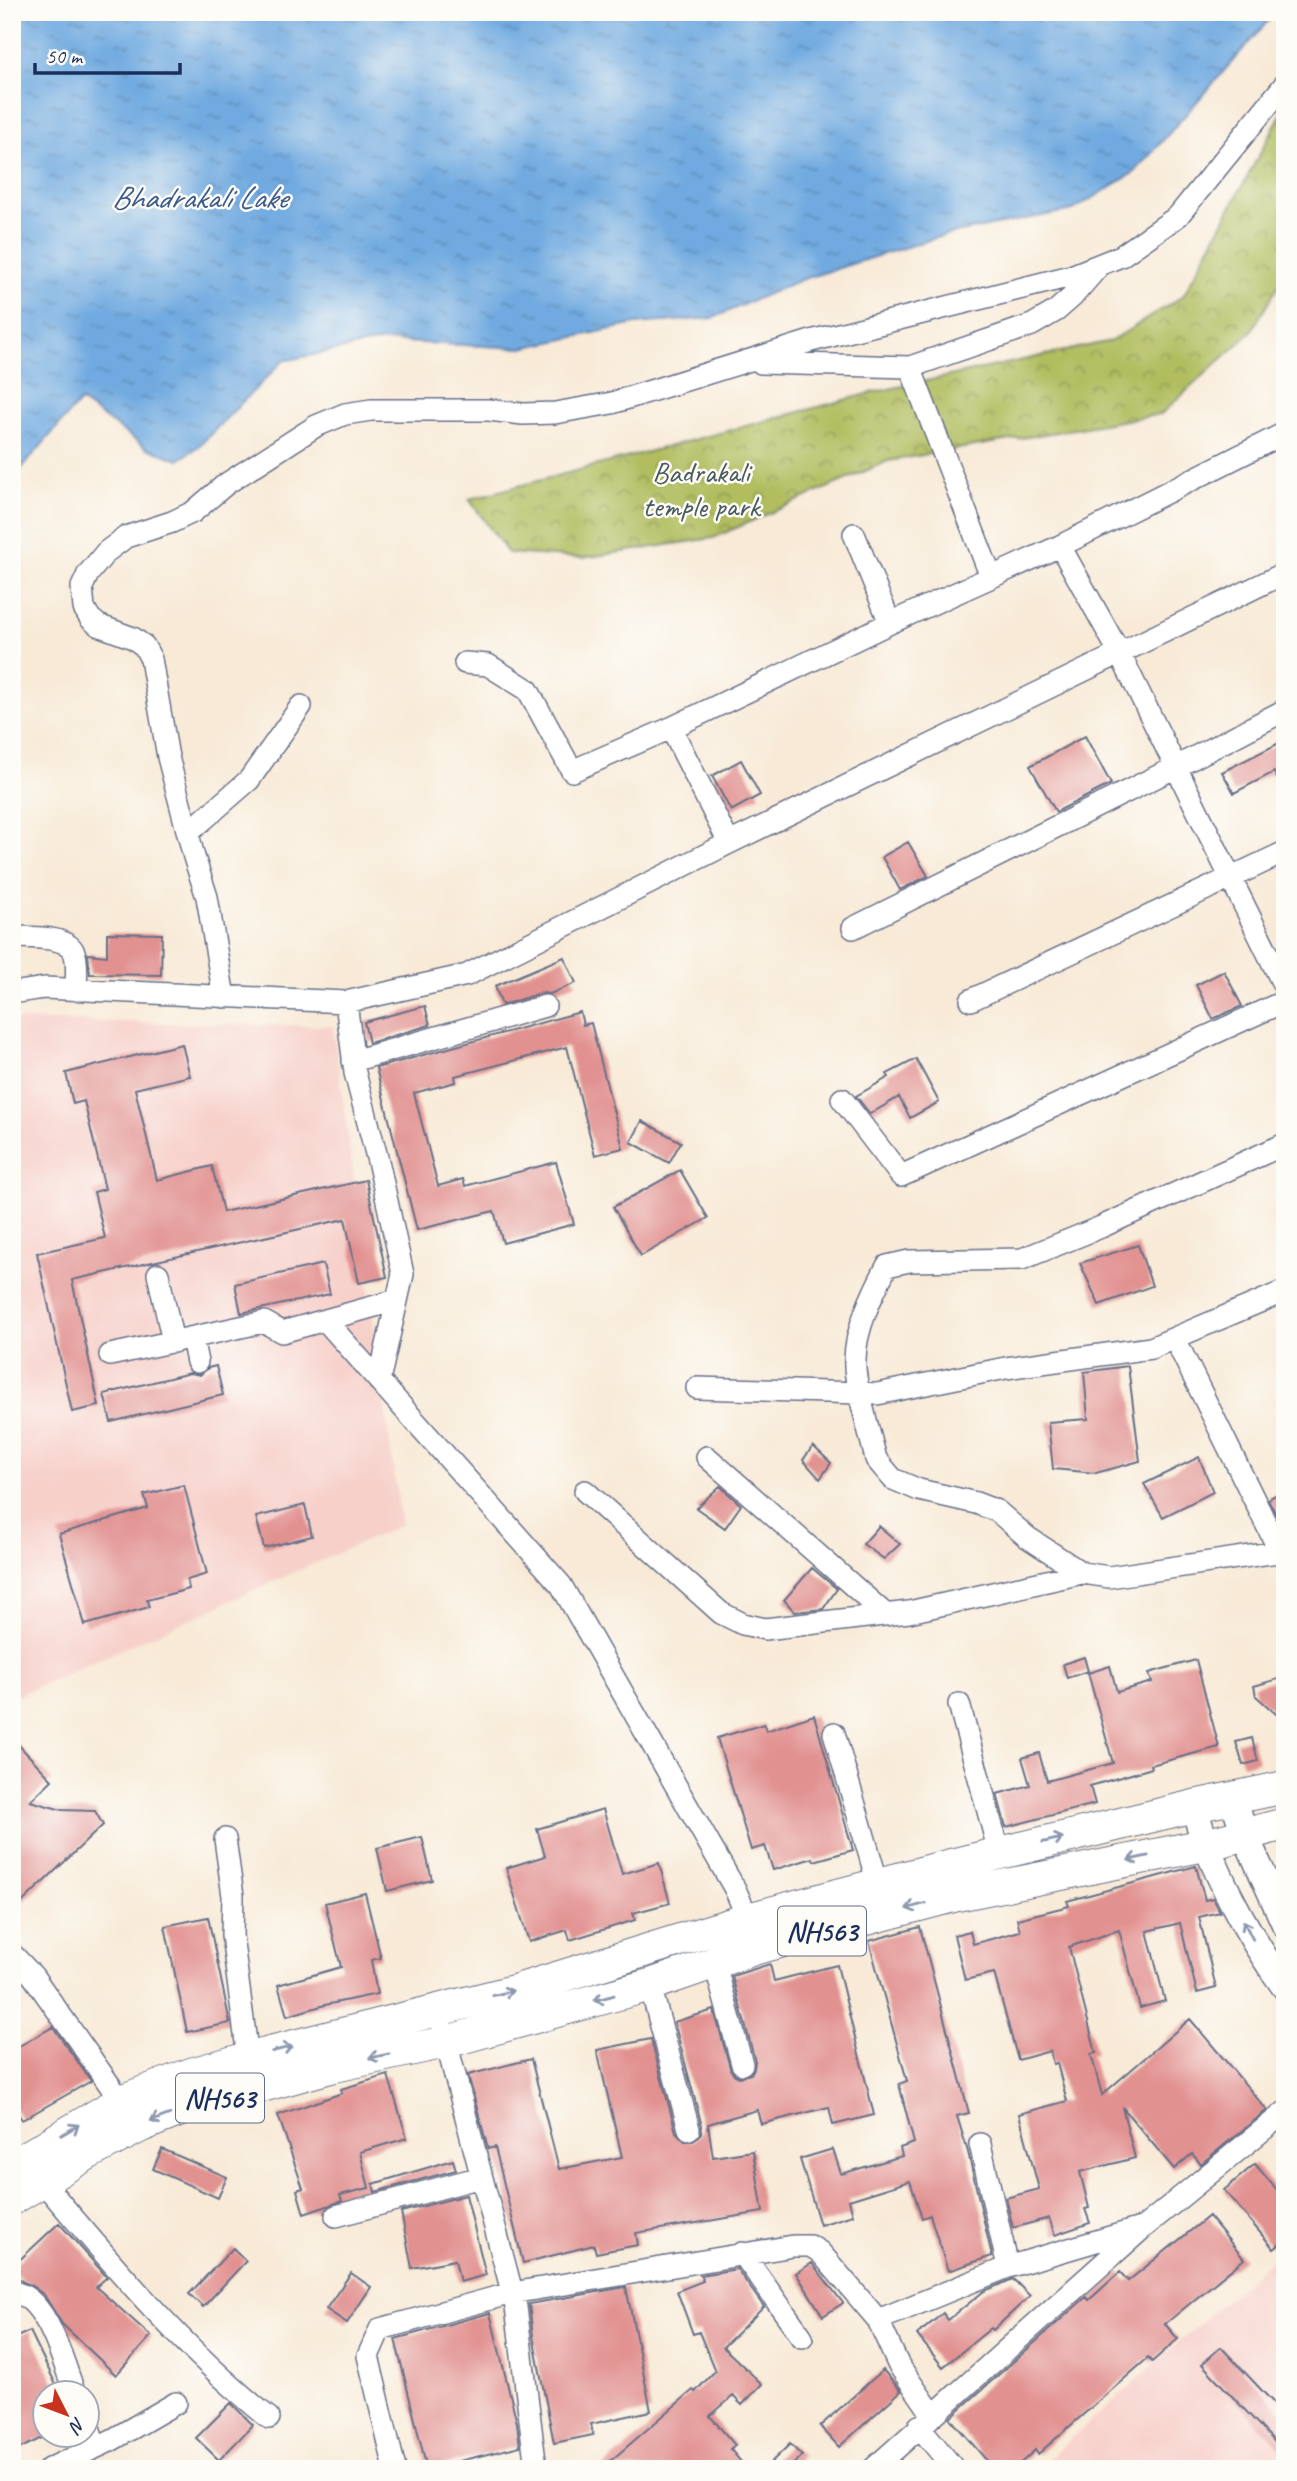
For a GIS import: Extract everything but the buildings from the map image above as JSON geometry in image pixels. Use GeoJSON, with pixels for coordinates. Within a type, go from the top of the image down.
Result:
{"type":"FeatureCollection","features":[{"type":"Feature","properties":{"kind":"highway","name":"NH563"},"geometry":{"type":"LineString","coordinates":[[12,2166],[121,2101],[191,2074],[514,1991],[748,1919],[878,1884],[1194,1806],[1285,1787]]}},
{"type":"Feature","properties":{"kind":"highway","name":"NH563"},"geometry":{"type":"LineString","coordinates":[[12,2199],[141,2126],[193,2105],[330,2067],[446,2042],[650,1985],[757,1948],[957,1895],[1205,1845],[1285,1824]]}},
{"type":"Feature","properties":{"kind":"main road"},"geometry":{"type":"LineString","coordinates":[[1233,1798],[1245,1836],[1285,1924]]}},
{"type":"Feature","properties":{"kind":"main road"},"geometry":{"type":"LineString","coordinates":[[1194,1806],[1205,1845],[1259,1951],[1285,1987]]}},
{"type":"Feature","properties":{"kind":"street"},"geometry":{"type":"LineString","coordinates":[[224,997],[207,897],[169,757],[151,659],[144,646],[134,638],[99,625],[90,618],[84,608],[82,587],[88,574],[106,552],[126,537],[193,512],[226,484],[316,426],[345,414],[371,410],[555,413],[612,403],[811,341],[1071,276],[1099,265],[1121,256],[1178,216],[1285,84]]}},
{"type":"Feature","properties":{"kind":"street"},"geometry":{"type":"LineString","coordinates":[[745,362],[910,367],[1032,326],[1056,312],[1099,265]]}},
{"type":"Feature","properties":{"kind":"street"},"geometry":{"type":"LineString","coordinates":[[910,367],[991,577]]}},
{"type":"Feature","properties":{"kind":"street"},"geometry":{"type":"LineString","coordinates":[[465,663],[488,665],[528,690],[572,771],[1060,546],[1285,433]]}},
{"type":"Feature","properties":{"kind":"street"},"geometry":{"type":"LineString","coordinates":[[854,534],[890,623]]}},
{"type":"Feature","properties":{"kind":"street"},"geometry":{"type":"LineString","coordinates":[[1060,546],[1119,652],[1285,988]]}},
{"type":"Feature","properties":{"kind":"street"},"geometry":{"type":"LineString","coordinates":[[12,992],[44,988],[346,1002],[467,975],[729,843],[1285,573]]}},
{"type":"Feature","properties":{"kind":"street"},"geometry":{"type":"LineString","coordinates":[[188,833],[249,780],[301,706]]}},
{"type":"Feature","properties":{"kind":"street"},"geometry":{"type":"LineString","coordinates":[[853,928],[1285,710]]}},
{"type":"Feature","properties":{"kind":"street"},"geometry":{"type":"LineString","coordinates":[[671,727],[729,843]]}},
{"type":"Feature","properties":{"kind":"street"},"geometry":{"type":"LineString","coordinates":[[971,1000],[1285,852]]}},
{"type":"Feature","properties":{"kind":"street"},"geometry":{"type":"LineString","coordinates":[[12,937],[54,939],[72,948],[75,954],[76,990]]}},
{"type":"Feature","properties":{"kind":"street"},"geometry":{"type":"LineString","coordinates":[[842,1099],[901,1176],[1285,1001]]}},
{"type":"Feature","properties":{"kind":"street"},"geometry":{"type":"LineString","coordinates":[[346,1002],[353,1061],[403,1274],[379,1381]]}},
{"type":"Feature","properties":{"kind":"street"},"geometry":{"type":"LineString","coordinates":[[353,1061],[545,1006]]}},
{"type":"Feature","properties":{"kind":"street"},"geometry":{"type":"LineString","coordinates":[[1082,1573],[1027,1537],[998,1511],[919,1490],[893,1479],[876,1459],[859,1393],[855,1359],[860,1330],[876,1287],[887,1266],[909,1261],[1022,1259],[1101,1227],[1285,1144]]}},
{"type":"Feature","properties":{"kind":"street"},"geometry":{"type":"LineString","coordinates":[[158,1275],[183,1340],[197,1362]]}},
{"type":"Feature","properties":{"kind":"street"},"geometry":{"type":"LineString","coordinates":[[696,1388],[877,1394],[1006,1368],[1151,1348],[1285,1291]]}},
{"type":"Feature","properties":{"kind":"street"},"geometry":{"type":"LineString","coordinates":[[110,1355],[264,1322],[282,1332],[397,1300]]}},
{"type":"Feature","properties":{"kind":"street"},"geometry":{"type":"LineString","coordinates":[[325,1320],[561,1585],[735,1889],[748,1919]]}},
{"type":"Feature","properties":{"kind":"street"},"geometry":{"type":"LineString","coordinates":[[585,1491],[721,1613],[743,1624],[765,1629],[909,1612],[1082,1573],[1108,1577],[1283,1551],[1175,1339]]}},
{"type":"Feature","properties":{"kind":"street"},"geometry":{"type":"LineString","coordinates":[[707,1457],[885,1614]]}},
{"type":"Feature","properties":{"kind":"street"},"geometry":{"type":"LineString","coordinates":[[959,1704],[999,1853]]}},
{"type":"Feature","properties":{"kind":"street"},"geometry":{"type":"LineString","coordinates":[[834,1733],[878,1884]]}},
{"type":"Feature","properties":{"kind":"street"},"geometry":{"type":"LineString","coordinates":[[225,1839],[233,1896],[232,1935],[248,2058]]}},
{"type":"Feature","properties":{"kind":"street"},"geometry":{"type":"LineString","coordinates":[[12,1954],[33,1976],[121,2101]]}},
{"type":"Feature","properties":{"kind":"street"},"geometry":{"type":"LineString","coordinates":[[715,1964],[742,2064]]}},
{"type":"Feature","properties":{"kind":"street"},"geometry":{"type":"LineString","coordinates":[[650,1985],[689,2129]]}},
{"type":"Feature","properties":{"kind":"street"},"geometry":{"type":"LineString","coordinates":[[437,2010],[516,2307],[536,2469]]}},
{"type":"Feature","properties":{"kind":"street"},"geometry":{"type":"LineString","coordinates":[[873,2469],[1144,2227],[1285,2112]]}},
{"type":"Feature","properties":{"kind":"street"},"geometry":{"type":"LineString","coordinates":[[980,2144],[1008,2267]]}},
{"type":"Feature","properties":{"kind":"street"},"geometry":{"type":"LineString","coordinates":[[336,2216],[481,2177]]}},
{"type":"Feature","properties":{"kind":"street"},"geometry":{"type":"LineString","coordinates":[[42,2180],[122,2276],[176,2335],[268,2418]]}},
{"type":"Feature","properties":{"kind":"street"},"geometry":{"type":"LineString","coordinates":[[878,2320],[1008,2267],[1144,2227]]}},
{"type":"Feature","properties":{"kind":"street"},"geometry":{"type":"LineString","coordinates":[[395,2469],[368,2356],[380,2329],[512,2293],[793,2246],[810,2246],[828,2259],[878,2320],[926,2421],[954,2469]]}},
{"type":"Feature","properties":{"kind":"street"},"geometry":{"type":"LineString","coordinates":[[742,2253],[802,2337]]}},
{"type":"Feature","properties":{"kind":"street"},"geometry":{"type":"LineString","coordinates":[[12,2292],[27,2296],[43,2314],[70,2380]]}},
{"type":"Feature","properties":{"kind":"street"},"geometry":{"type":"LineString","coordinates":[[102,2444],[176,2403]]}},
{"type":"Feature","properties":{"kind":"street"},"geometry":{"type":"LineString","coordinates":[[49,2469],[90,2450]]}},
{"type":"Feature","properties":{"kind":"shaded area"},"geometry":{"type":"Polygon","coordinates":[[[12,1020],[333,1026],[401,1525],[12,1698],[12,1020]]]}},
{"type":"Feature","properties":{"kind":"shaded area"},"geometry":{"type":"Polygon","coordinates":[[[1285,2247],[1285,2469],[1037,2469],[1285,2247]]]}},
{"type":"Feature","properties":{"kind":"green space","name":"Badrakali temple park"},"geometry":{"type":"Polygon","coordinates":[[[1285,107],[1285,275],[1250,333],[1161,414],[888,461],[713,538],[583,558],[508,553],[469,499],[875,392],[1111,341],[1183,296],[1285,107]]]}},
{"type":"Feature","properties":{"kind":"water","name":"Bhadrakali Lake"},"geometry":{"type":"Polygon","coordinates":[[[12,12],[1276,12],[1135,172],[1073,210],[945,235],[800,280],[713,318],[636,324],[522,348],[383,341],[283,361],[198,447],[179,460],[147,448],[80,401],[12,479],[12,12]]]}}]}
